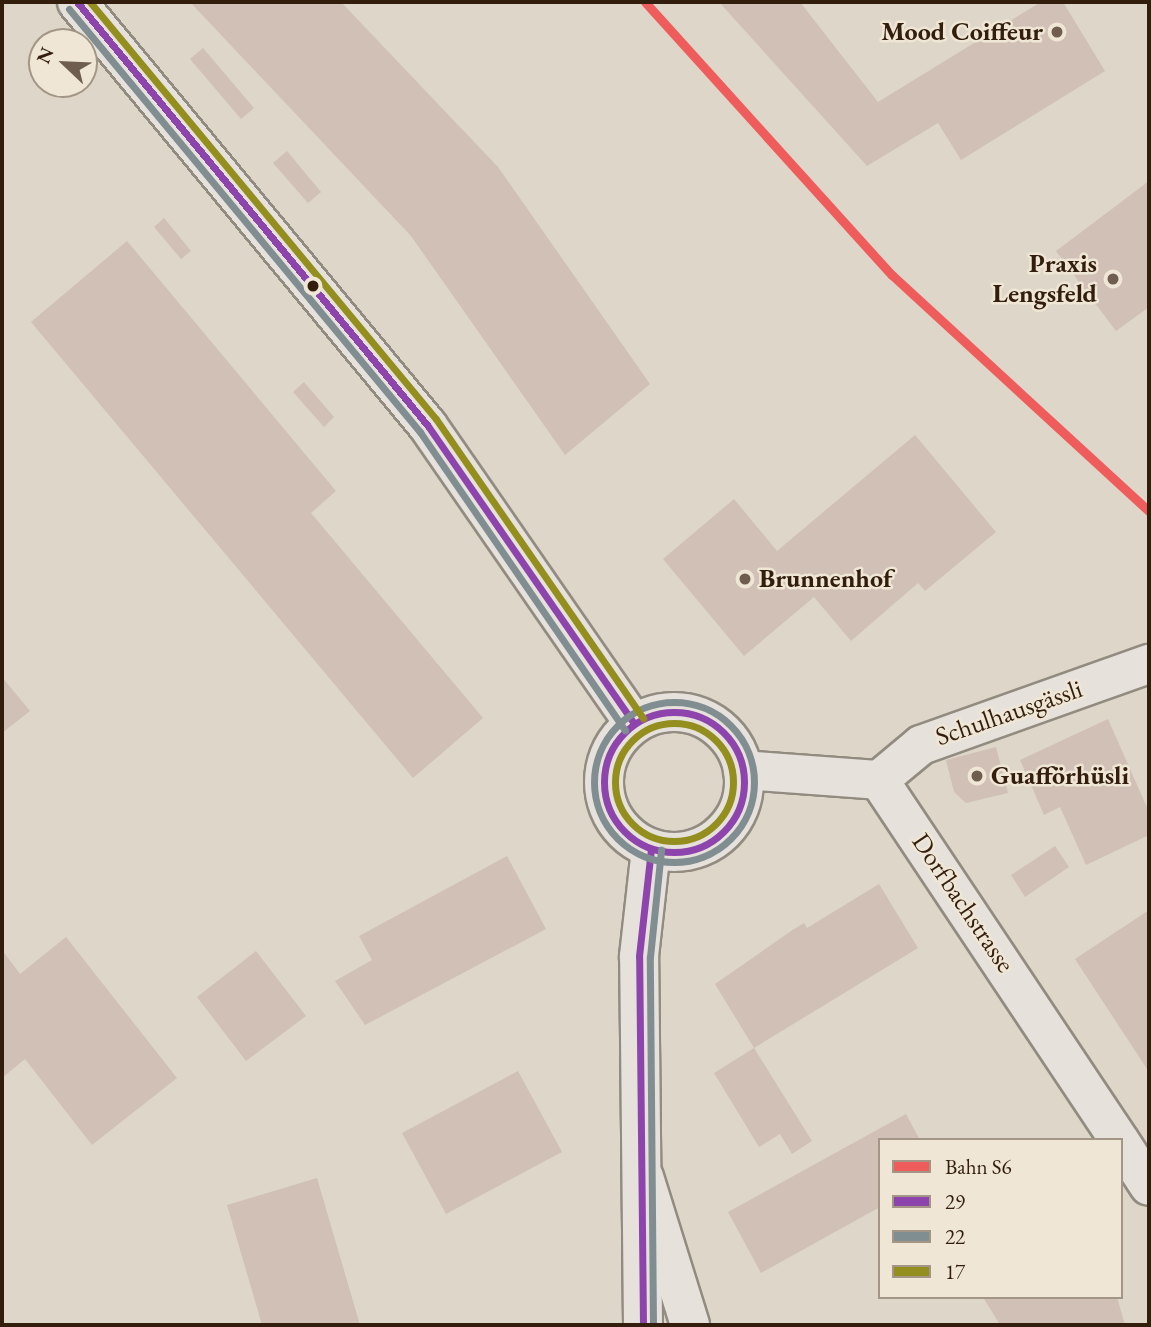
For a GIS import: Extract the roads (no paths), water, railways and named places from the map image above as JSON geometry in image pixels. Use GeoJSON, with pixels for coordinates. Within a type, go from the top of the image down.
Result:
{"type":"FeatureCollection","features":[{"type":"Feature","properties":{"kind":"street"},"geometry":{"type":"LineString","coordinates":[[77,2],[415,409],[634,724]]}},
{"type":"Feature","properties":{"kind":"street","name":"Schulhausgässli"},"geometry":{"type":"LineString","coordinates":[[879,780],[921,745],[1149,664]]}},
{"type":"Feature","properties":{"kind":"street"},"geometry":{"type":"LineString","coordinates":[[655,714],[702,717],[736,748],[743,771],[738,811],[711,843],[671,853],[651,849],[631,839],[606,803],[607,759],[634,724],[655,714]]}},
{"type":"Feature","properties":{"kind":"street"},"geometry":{"type":"LineString","coordinates":[[743,771],[879,780]]}},
{"type":"Feature","properties":{"kind":"street","name":"Dorfbachstrasse"},"geometry":{"type":"LineString","coordinates":[[879,780],[1118,1138]]}},
{"type":"Feature","properties":{"kind":"street"},"geometry":{"type":"LineString","coordinates":[[643,1325],[639,1162],[639,929],[651,849]]}},
{"type":"Feature","properties":{"kind":"street","name":"Dorfbachstrasse"},"geometry":{"type":"LineString","coordinates":[[1123,1146],[1149,1186]]}},
{"type":"Feature","properties":{"kind":"street"},"geometry":{"type":"LineString","coordinates":[[639,1162],[690,1325]]}},
{"type":"Feature","properties":{"kind":"rail line","name":"S6"},"geometry":{"type":"LineString","coordinates":[[645,2],[892,275],[1149,511]]}},
{"type":"Feature","properties":{"kind":"place","name":"Mood Coiffeur"},"geometry":{"type":"Point","coordinates":[1057,32]}},
{"type":"Feature","properties":{"kind":"place","name":"Praxis Lengsfeld"},"geometry":{"type":"Point","coordinates":[1113,279]}},
{"type":"Feature","properties":{"kind":"place","name":"Brunnenhof"},"geometry":{"type":"Point","coordinates":[745,579]}},
{"type":"Feature","properties":{"kind":"place","name":"Guafförhüsli"},"geometry":{"type":"Point","coordinates":[977,776]}}]}
